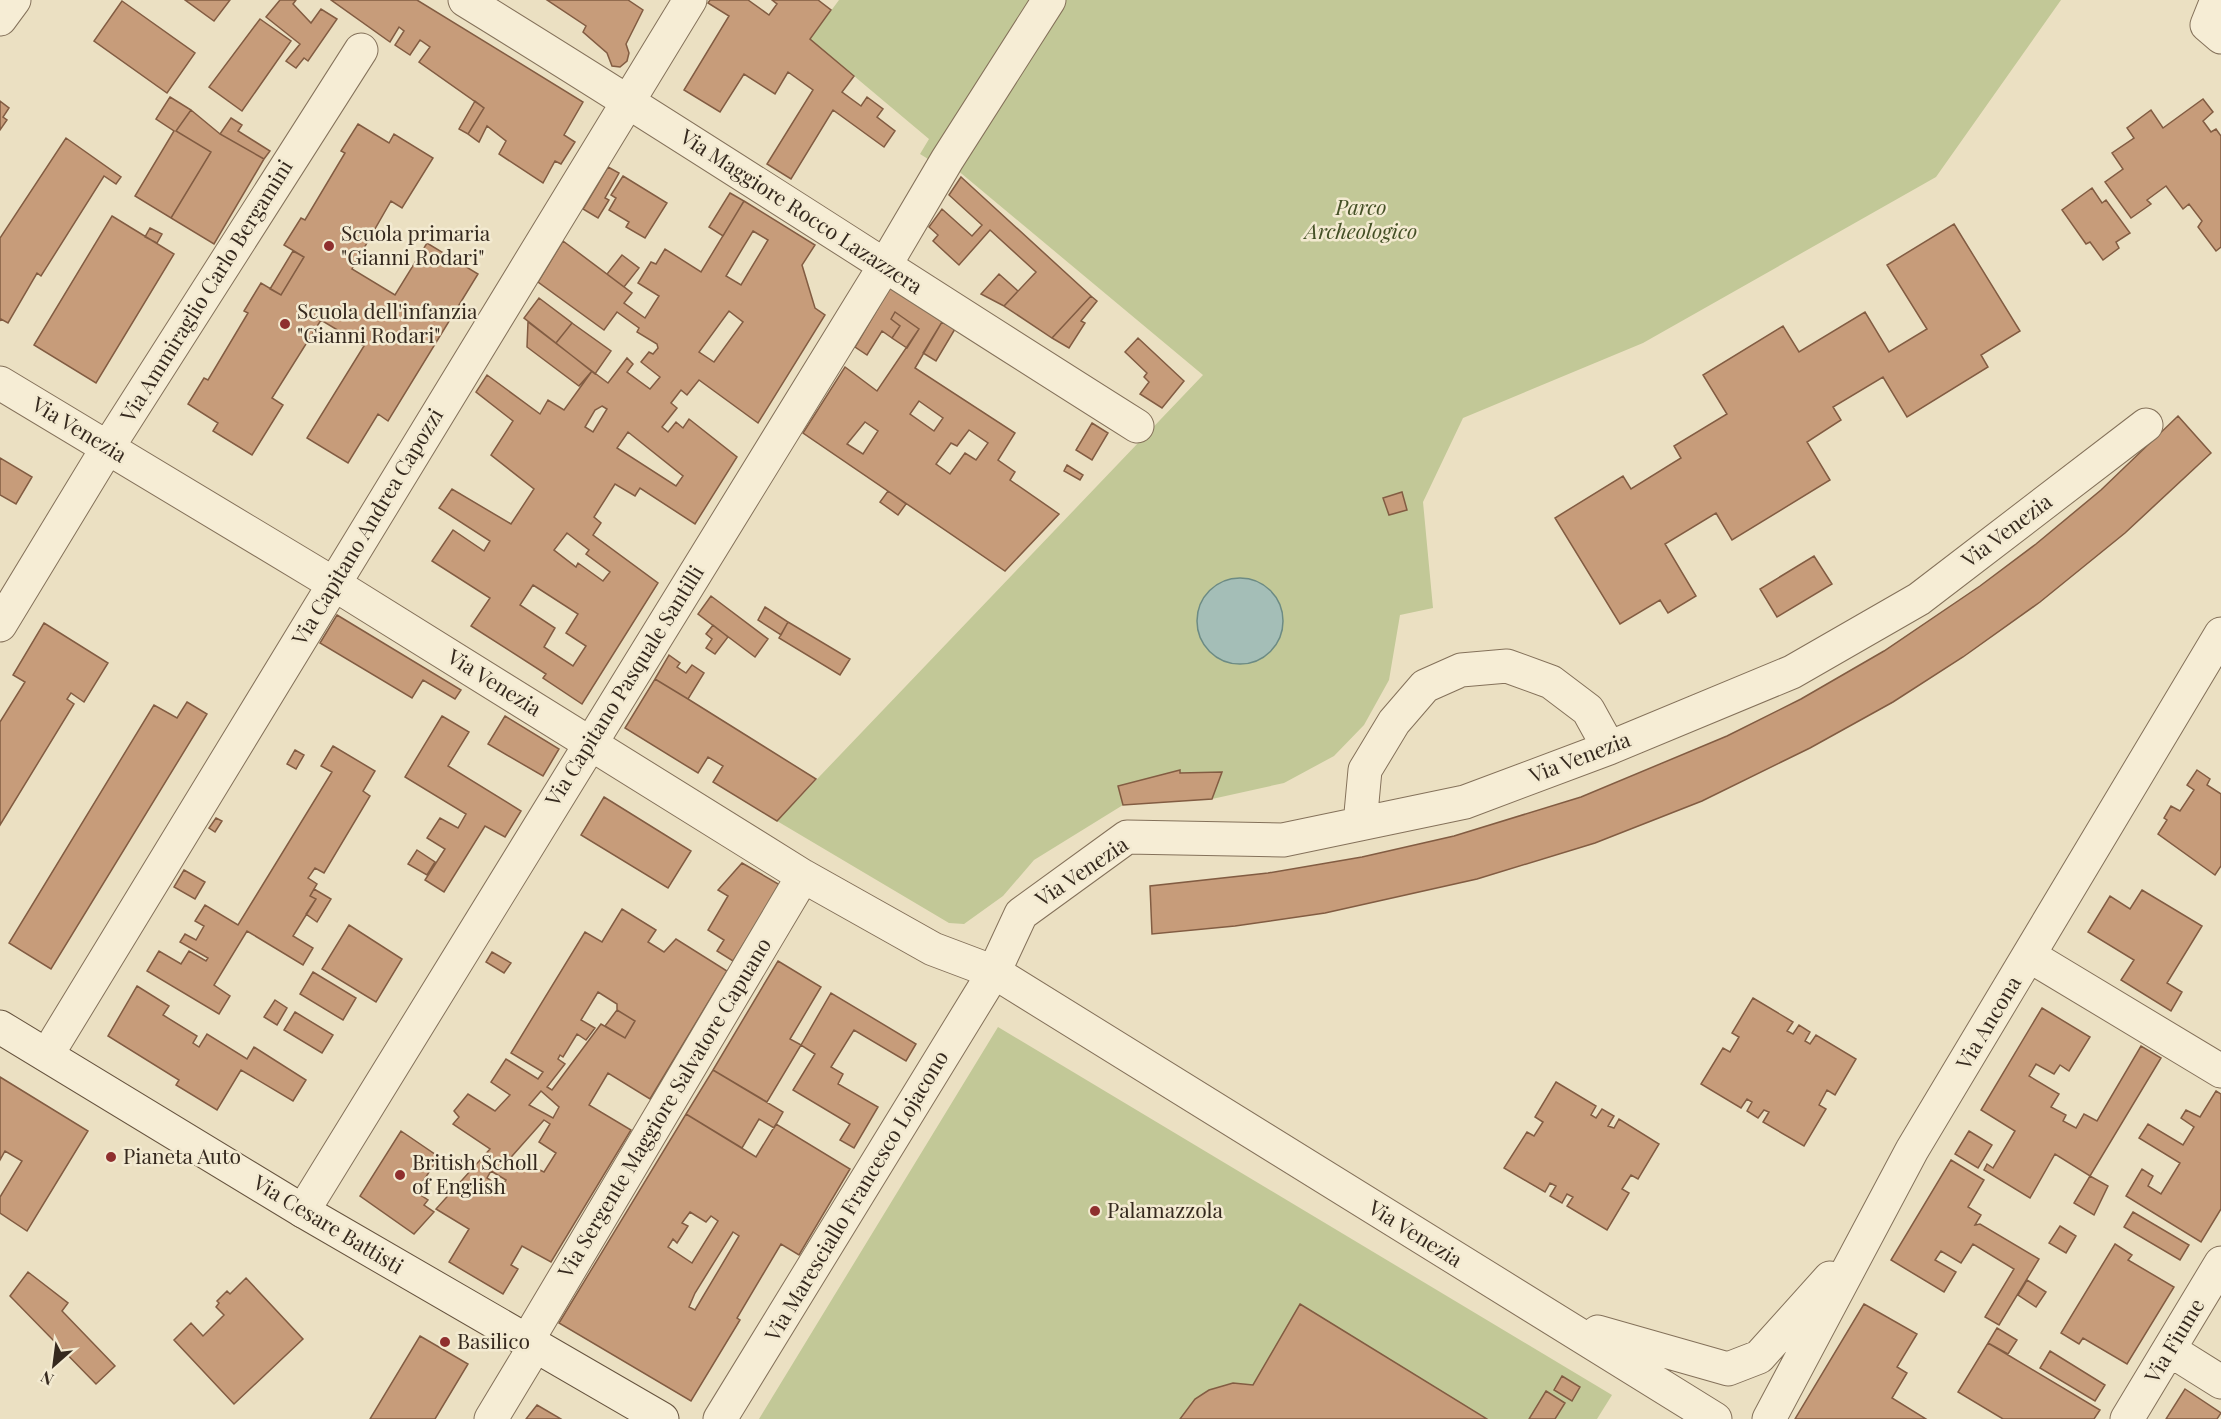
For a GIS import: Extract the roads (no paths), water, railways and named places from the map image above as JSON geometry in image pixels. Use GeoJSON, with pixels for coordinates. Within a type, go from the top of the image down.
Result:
{"type":"FeatureCollection","features":[{"type":"Feature","properties":{"kind":"street"},"geometry":{"type":"LineString","coordinates":[[0,19],[14,0]]}},
{"type":"Feature","properties":{"kind":"street","name":"Via Maggiore Rocco Lazazzera"},"geometry":{"type":"LineString","coordinates":[[465,0],[628,100],[884,267],[1137,426]]}},
{"type":"Feature","properties":{"kind":"street","name":"Via Capitano Andrea Capozzi"},"geometry":{"type":"LineString","coordinates":[[46,1055],[690,0]]}},
{"type":"Feature","properties":{"kind":"street","name":"Via Capitano Pasquale Santilli"},"geometry":{"type":"LineString","coordinates":[[303,1211],[884,267],[946,160],[1049,0]]}},
{"type":"Feature","properties":{"kind":"street","name":"Via Ammiraglio Carlo Bergamini"},"geometry":{"type":"LineString","coordinates":[[0,625],[108,447],[361,50]]}},
{"type":"Feature","properties":{"kind":"street","name":"Via Venezia"},"geometry":{"type":"LineString","coordinates":[[0,383],[334,584],[803,876],[933,949],[994,972],[1715,1419]]}},
{"type":"Feature","properties":{"kind":"street","name":"Via Venezia"},"geometry":{"type":"LineString","coordinates":[[994,972],[1022,914],[1127,837],[1283,840],[1465,802],[1609,748],[1792,672],[1918,598],[2146,425]]}},
{"type":"Feature","properties":{"kind":"street","name":"Via Ancona"},"geometry":{"type":"LineString","coordinates":[[1769,1419],[1912,1150],[2221,633]]}},
{"type":"Feature","properties":{"kind":"street"},"geometry":{"type":"LineString","coordinates":[[1360,824],[1365,770],[1394,722],[1425,686],[1461,670],[1507,666],[1551,682],[1587,710],[1609,748]]}},
{"type":"Feature","properties":{"kind":"street","name":"Via Sergente Maggiore Salvatore Capuano"},"geometry":{"type":"LineString","coordinates":[[531,1343],[803,876]]}},
{"type":"Feature","properties":{"kind":"street"},"geometry":{"type":"LineString","coordinates":[[2030,956],[2221,1071]]}},
{"type":"Feature","properties":{"kind":"street","name":"Via Maresciallo Francesco Lojacono"},"geometry":{"type":"LineString","coordinates":[[720,1419],[994,972]]}},
{"type":"Feature","properties":{"kind":"street","name":"Via Cesare Battisti"},"geometry":{"type":"LineString","coordinates":[[0,1027],[303,1211],[662,1419]]}},
{"type":"Feature","properties":{"kind":"street"},"geometry":{"type":"LineString","coordinates":[[1551,1318],[1728,1369],[1759,1357],[1864,1241]]}},
{"type":"Feature","properties":{"kind":"street","name":"Via Fiume"},"geometry":{"type":"LineString","coordinates":[[2127,1419],[2221,1263]]}},
{"type":"Feature","properties":{"kind":"street"},"geometry":{"type":"LineString","coordinates":[[490,1419],[531,1343]]}},
{"type":"Feature","properties":{"kind":"street"},"geometry":{"type":"LineString","coordinates":[[2170,1350],[2221,1382]]}},
{"type":"Feature","properties":{"kind":"water"},"geometry":{"type":"Polygon","coordinates":[[[1232,578],[1248,578],[1271,590],[1280,604],[1283,621],[1280,638],[1271,652],[1248,664],[1232,664],[1216,657],[1204,645],[1197,629],[1197,613],[1204,597],[1216,585],[1232,578]]]}},
{"type":"Feature","properties":{"kind":"place","name":"Scuola primaria \"Gianni Rodari\""},"geometry":{"type":"Point","coordinates":[329,246]}},
{"type":"Feature","properties":{"kind":"place","name":"Scuola dell'infanzia \"Gianni Rodari\""},"geometry":{"type":"Point","coordinates":[285,324]}},
{"type":"Feature","properties":{"kind":"place","name":"Pianeta Auto"},"geometry":{"type":"Point","coordinates":[111,1157]}},
{"type":"Feature","properties":{"kind":"place","name":"British Scholl of English"},"geometry":{"type":"Point","coordinates":[400,1175]}},
{"type":"Feature","properties":{"kind":"place","name":"Palamazzola"},"geometry":{"type":"Point","coordinates":[1095,1211]}},
{"type":"Feature","properties":{"kind":"place","name":"Basilico"},"geometry":{"type":"Point","coordinates":[445,1342]}},
{"type":"Feature","properties":{"kind":"park label","name":"Parco Archeologico"},"geometry":{"type":"Point","coordinates":[1361,220]}}]}
